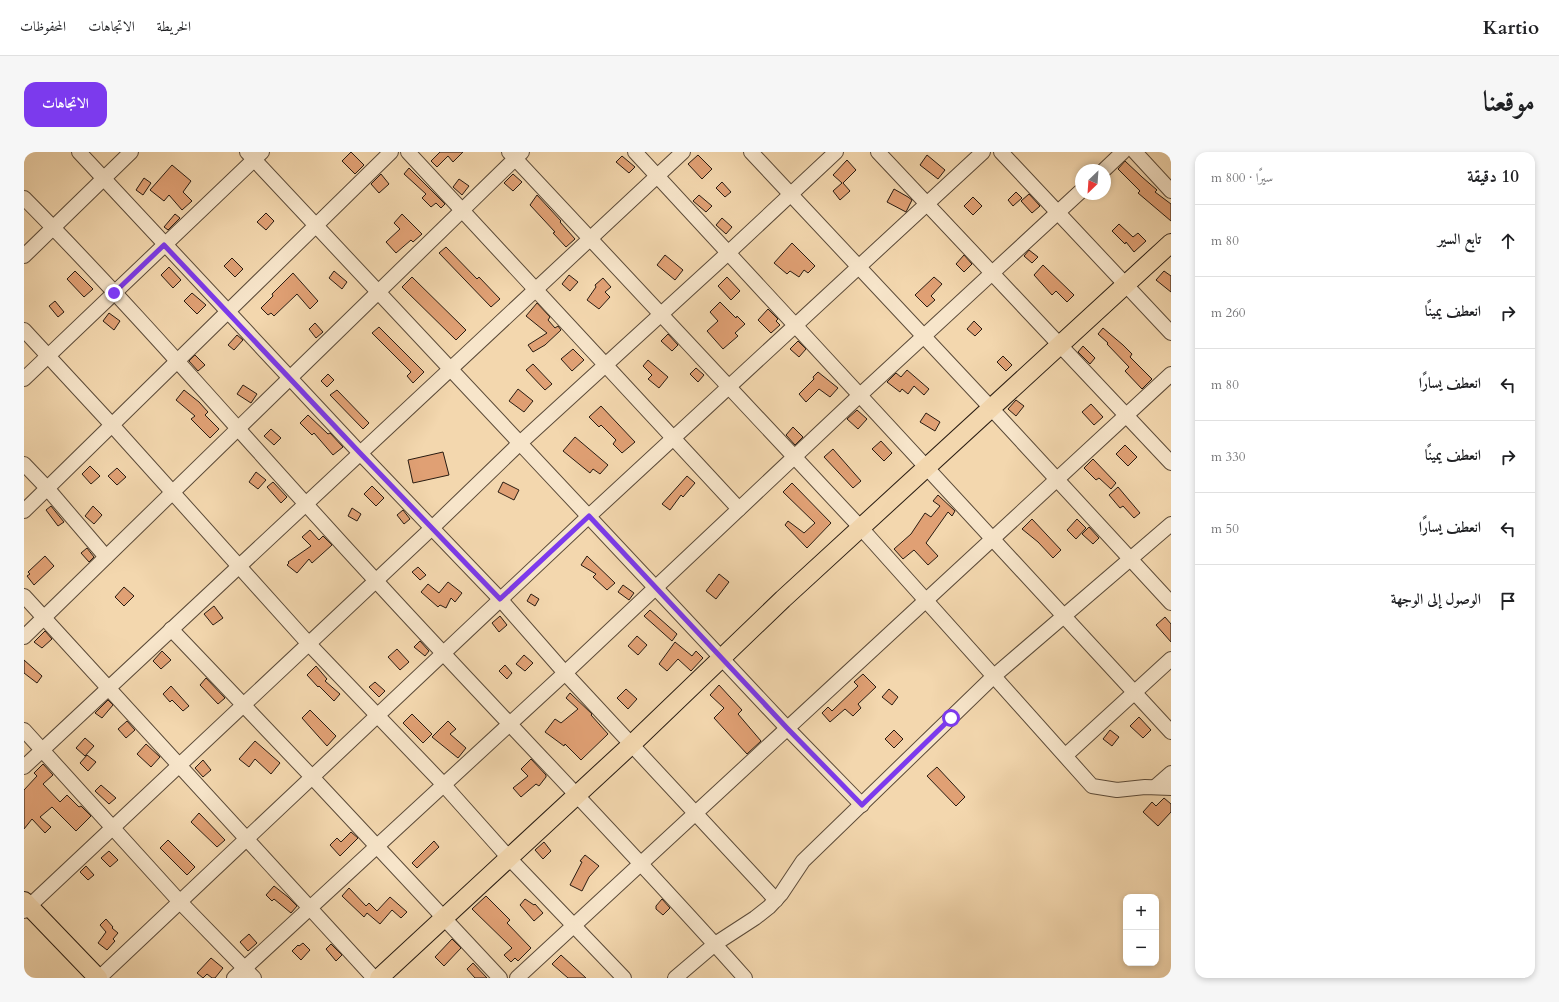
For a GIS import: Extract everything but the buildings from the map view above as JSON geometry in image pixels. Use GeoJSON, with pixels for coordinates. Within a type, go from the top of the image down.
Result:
{"type":"FeatureCollection","features":[{"type":"Feature","properties":{"kind":"main road"},"geometry":{"type":"LineString","coordinates":[[379,978],[632,744],[783,599],[1059,344],[1171,243]]}},
{"type":"Feature","properties":{"kind":"main road"},"geometry":{"type":"LineString","coordinates":[[26,906],[99,978]]}},
{"type":"Feature","properties":{"kind":"street"},"geometry":{"type":"LineString","coordinates":[[79,152],[227,312],[500,599],[565,673],[776,900]]}},
{"type":"Feature","properties":{"kind":"street"},"geometry":{"type":"LineString","coordinates":[[24,256],[131,152]]}},
{"type":"Feature","properties":{"kind":"street"},"geometry":{"type":"LineString","coordinates":[[24,511],[391,152]]}},
{"type":"Feature","properties":{"kind":"street"},"geometry":{"type":"LineString","coordinates":[[408,152],[738,509]]}},
{"type":"Feature","properties":{"kind":"street"},"geometry":{"type":"LineString","coordinates":[[635,152],[1171,732]]}},
{"type":"Feature","properties":{"kind":"street"},"geometry":{"type":"LineString","coordinates":[[24,767],[683,152]]}},
{"type":"Feature","properties":{"kind":"street"},"geometry":{"type":"LineString","coordinates":[[751,152],[1171,603]]}},
{"type":"Feature","properties":{"kind":"street"},"geometry":{"type":"LineString","coordinates":[[26,906],[113,828],[432,528],[520,443],[836,152]]}},
{"type":"Feature","properties":{"kind":"street"},"geometry":{"type":"LineString","coordinates":[[878,152],[1171,463]]}},
{"type":"Feature","properties":{"kind":"street"},"geometry":{"type":"LineString","coordinates":[[99,978],[313,778],[500,599],[983,152]]}},
{"type":"Feature","properties":{"kind":"street"},"geometry":{"type":"LineString","coordinates":[[1002,152],[1171,333]]}},
{"type":"Feature","properties":{"kind":"street"},"geometry":{"type":"LineString","coordinates":[[1110,164],[1123,152]]}},
{"type":"Feature","properties":{"kind":"street"},"geometry":{"type":"LineString","coordinates":[[1135,152],[1171,191]]}},
{"type":"Feature","properties":{"kind":"street"},"geometry":{"type":"LineString","coordinates":[[24,379],[164,245],[254,154],[316,225],[378,292],[787,728],[862,805]]}},
{"type":"Feature","properties":{"kind":"street"},"geometry":{"type":"LineString","coordinates":[[24,637],[462,210],[515,154],[660,315],[861,528],[1066,755],[1092,786],[1117,790],[1155,787],[1171,788]]}},
{"type":"Feature","properties":{"kind":"street"},"geometry":{"type":"LineString","coordinates":[[234,978],[249,973],[310,908],[565,673],[860,395],[1075,197]]}},
{"type":"Feature","properties":{"kind":"street"},"geometry":{"type":"LineString","coordinates":[[24,198],[178,361],[237,429],[375,581],[577,795],[746,978]]}},
{"type":"Feature","properties":{"kind":"street"},"geometry":{"type":"LineString","coordinates":[[24,330],[112,425],[308,643],[444,784],[509,858],[624,978]]}},
{"type":"Feature","properties":{"kind":"street"},"geometry":{"type":"LineString","coordinates":[[517,978],[1171,374]]}},
{"type":"Feature","properties":{"kind":"street"},"geometry":{"type":"LineString","coordinates":[[24,464],[47,488],[106,557]]}},
{"type":"Feature","properties":{"kind":"street"},"geometry":{"type":"LineString","coordinates":[[675,978],[715,944],[755,918],[776,900],[803,861],[994,676],[1171,524]]}},
{"type":"Feature","properties":{"kind":"street"},"geometry":{"type":"LineString","coordinates":[[24,596],[374,978]]}},
{"type":"Feature","properties":{"kind":"street"},"geometry":{"type":"LineString","coordinates":[[171,629],[244,704],[500,978]]}},
{"type":"Feature","properties":{"kind":"street"},"geometry":{"type":"LineString","coordinates":[[1066,755],[1171,659]]}},
{"type":"Feature","properties":{"kind":"street"},"geometry":{"type":"LineString","coordinates":[[24,730],[180,902],[249,973]]}},
{"type":"Feature","properties":{"kind":"street"},"geometry":{"type":"LineString","coordinates":[[1155,787],[1171,773]]}},
{"type":"Feature","properties":{"kind":"route"},"geometry":{"type":"LineString","coordinates":[[114,293],[164,245],[500,599],[589,516],[787,728],[862,805],[951,718]]}}]}
